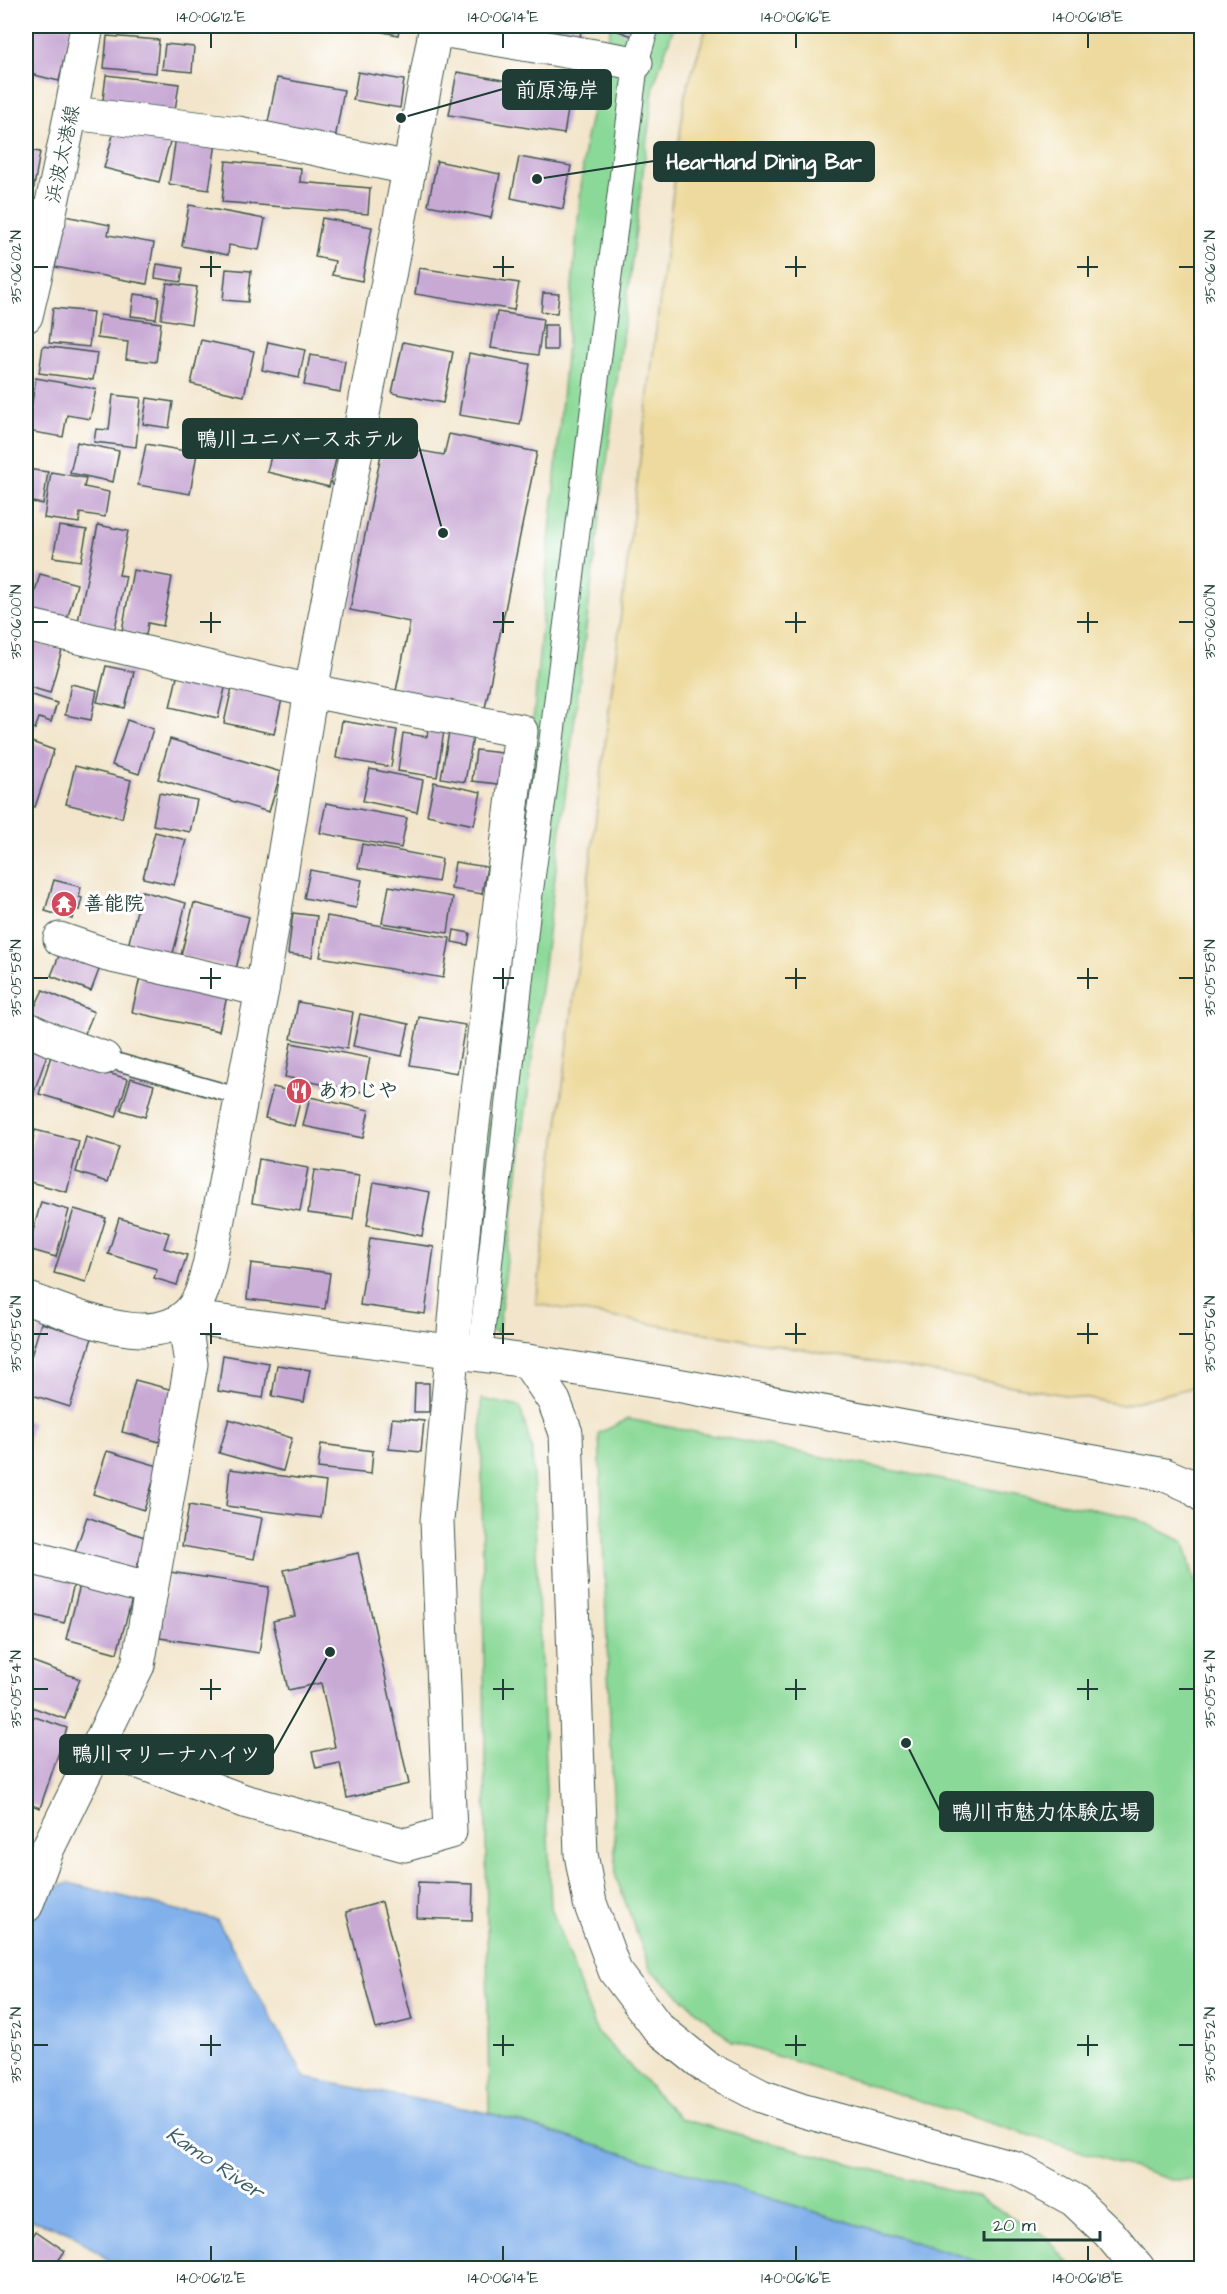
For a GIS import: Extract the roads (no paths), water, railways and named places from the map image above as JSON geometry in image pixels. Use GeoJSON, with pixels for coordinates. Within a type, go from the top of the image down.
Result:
{"type":"FeatureCollection","features":[{"type":"Feature","properties":{"kind":"street","name":"浜波太港線"},"geometry":{"type":"LineString","coordinates":[[26,316],[37,218],[72,113],[87,26]]}},
{"type":"Feature","properties":{"kind":"street"},"geometry":{"type":"LineString","coordinates":[[99,1747],[244,1801],[405,1845],[450,1832],[437,1521],[466,1353],[551,744],[636,63],[648,26]]}},
{"type":"Feature","properties":{"kind":"street"},"geometry":{"type":"LineString","coordinates":[[26,1298],[115,1329],[134,1331],[168,1325],[184,1317],[199,1298],[209,1266],[262,990],[311,692],[435,27],[636,63]]}},
{"type":"Feature","properties":{"kind":"street"},"geometry":{"type":"LineString","coordinates":[[72,113],[238,133],[409,168]]}},
{"type":"Feature","properties":{"kind":"street"},"geometry":{"type":"LineString","coordinates":[[26,625],[311,692],[521,730],[472,1133],[466,1353]]}},
{"type":"Feature","properties":{"kind":"street"},"geometry":{"type":"LineString","coordinates":[[60,939],[107,955],[262,990]]}},
{"type":"Feature","properties":{"kind":"street"},"geometry":{"type":"LineString","coordinates":[[26,1028],[52,1040],[104,1058]]}},
{"type":"Feature","properties":{"kind":"street"},"geometry":{"type":"LineString","coordinates":[[184,1317],[527,1361],[666,1383],[1165,1475],[1191,1486],[1202,1495]]}},
{"type":"Feature","properties":{"kind":"street"},"geometry":{"type":"LineString","coordinates":[[26,1906],[48,1848],[138,1665],[191,1364],[184,1317]]}},
{"type":"Feature","properties":{"kind":"street"},"geometry":{"type":"LineString","coordinates":[[527,1361],[554,1401],[566,1433],[581,1854],[590,1903],[615,1971],[658,2028],[709,2069],[761,2096],[804,2111],[1017,2169],[1074,2200],[1109,2233],[1138,2268]]}},
{"type":"Feature","properties":{"kind":"street"},"geometry":{"type":"LineString","coordinates":[[26,1556],[151,1589]]}},
{"type":"Feature","properties":{"kind":"lane"},"geometry":{"type":"LineString","coordinates":[[104,1058],[241,1097]]}},
{"type":"Feature","properties":{"kind":"water","name":"Kamo River"},"geometry":{"type":"Polygon","coordinates":[[[69,1883],[217,1920],[305,2078],[489,2113],[1000,2268],[120,2268],[67,2231],[26,2219],[26,1898],[69,1883]]]}},
{"type":"Feature","properties":{"kind":"place","name":"前原海岸"},"geometry":{"type":"Point","coordinates":[401,118]}},
{"type":"Feature","properties":{"kind":"place","name":"Heartland Dining Bar"},"geometry":{"type":"Point","coordinates":[537,179]}},
{"type":"Feature","properties":{"kind":"place","name":"鴨川ユニバースホテル"},"geometry":{"type":"Point","coordinates":[443,533]}},
{"type":"Feature","properties":{"kind":"place","name":"善能院"},"geometry":{"type":"Point","coordinates":[64,904]}},
{"type":"Feature","properties":{"kind":"place","name":"あわじや"},"geometry":{"type":"Point","coordinates":[299,1091]}},
{"type":"Feature","properties":{"kind":"place","name":"鴨川マリーナハイツ"},"geometry":{"type":"Point","coordinates":[330,1652]}},
{"type":"Feature","properties":{"kind":"place","name":"鴨川市魅力体験広場"},"geometry":{"type":"Point","coordinates":[906,1743]}}]}
